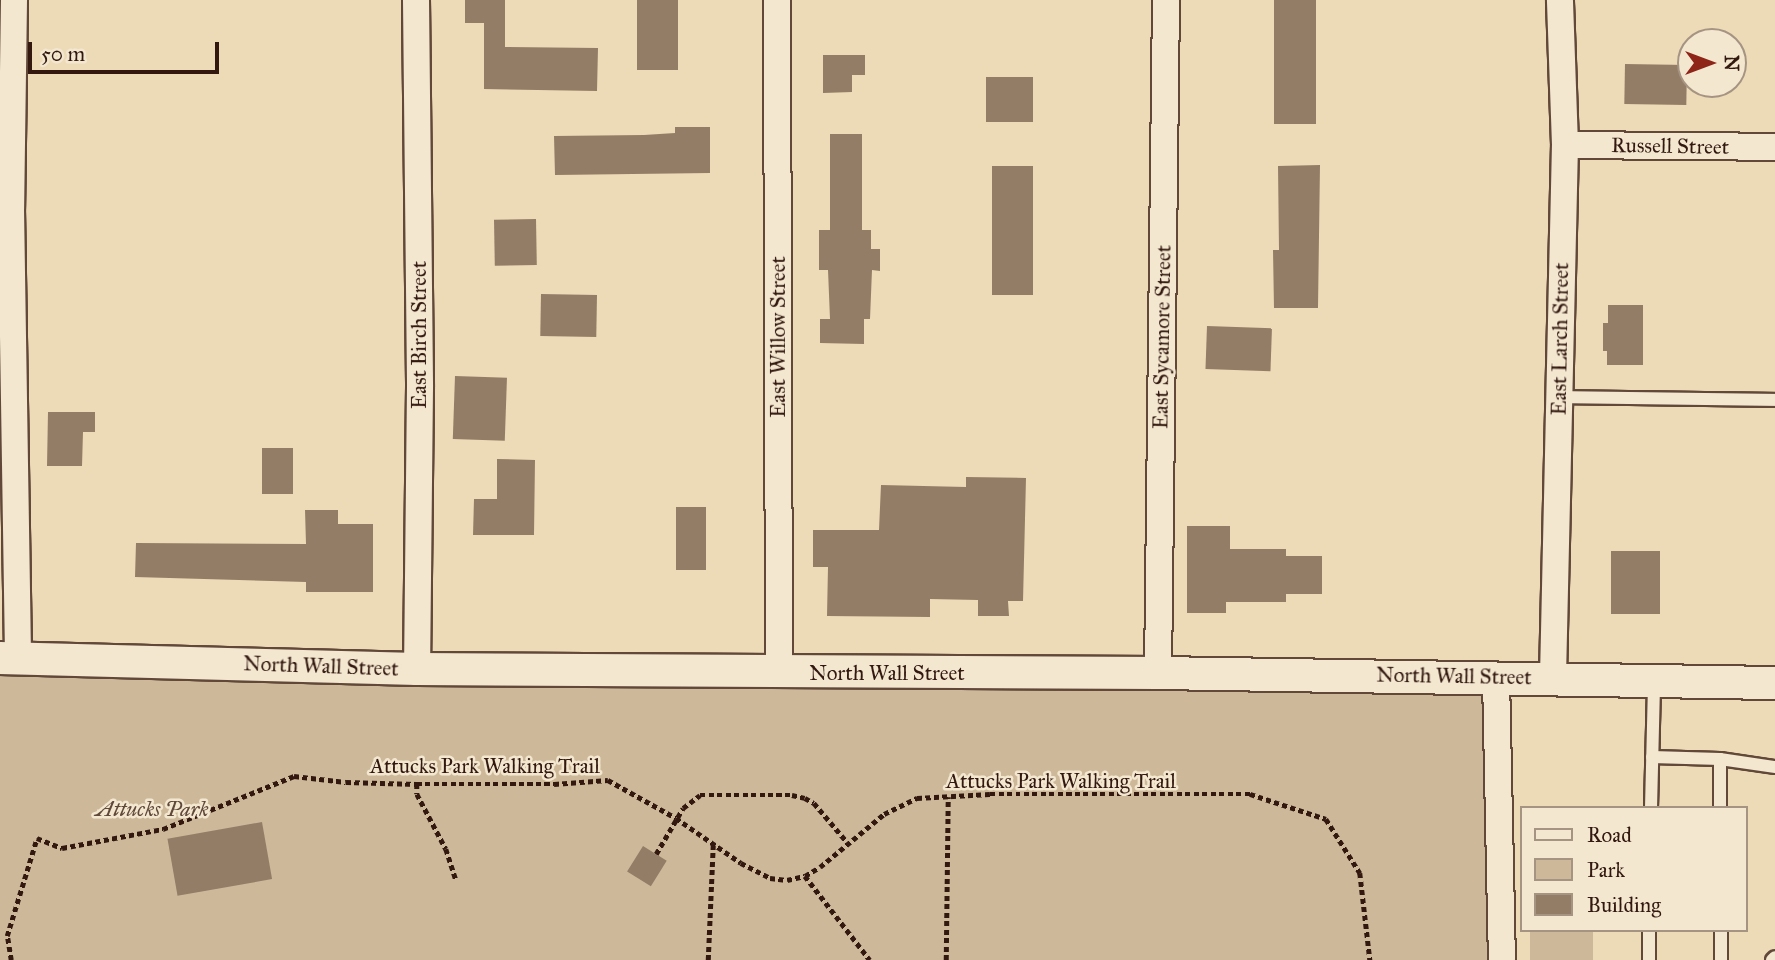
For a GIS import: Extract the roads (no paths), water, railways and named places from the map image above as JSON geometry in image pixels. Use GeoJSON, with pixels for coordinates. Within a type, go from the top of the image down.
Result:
{"type":"FeatureCollection","features":[{"type":"Feature","properties":{"kind":"street"},"geometry":{"type":"LineString","coordinates":[[9,658],[6,255],[14,0]]}},
{"type":"Feature","properties":{"kind":"street","name":"East Birch Street"},"geometry":{"type":"LineString","coordinates":[[416,0],[420,387],[417,669]]}},
{"type":"Feature","properties":{"kind":"street","name":"East Willow Street"},"geometry":{"type":"LineString","coordinates":[[777,0],[779,673]]}},
{"type":"Feature","properties":{"kind":"street","name":"East Sycamore Street"},"geometry":{"type":"LineString","coordinates":[[1158,673],[1166,0]]}},
{"type":"Feature","properties":{"kind":"street","name":"East Larch Street"},"geometry":{"type":"LineString","coordinates":[[1553,677],[1565,145],[1560,0]]}},
{"type":"Feature","properties":{"kind":"street","name":"Russell Street"},"geometry":{"type":"LineString","coordinates":[[1565,145],[1775,147]]}},
{"type":"Feature","properties":{"kind":"street","name":"North Wall Street"},"geometry":{"type":"LineString","coordinates":[[9,658],[417,669],[1553,677],[1775,683]]}},
{"type":"Feature","properties":{"kind":"street"},"geometry":{"type":"LineString","coordinates":[[1496,677],[1502,960]]}},
{"type":"Feature","properties":{"kind":"lane"},"geometry":{"type":"LineString","coordinates":[[1559,397],[1775,400]]}},
{"type":"Feature","properties":{"kind":"lane"},"geometry":{"type":"LineString","coordinates":[[1651,806],[1654,681]]}},
{"type":"Feature","properties":{"kind":"lane"},"geometry":{"type":"LineString","coordinates":[[1652,757],[1720,759],[1775,767]]}},
{"type":"Feature","properties":{"kind":"lane"},"geometry":{"type":"LineString","coordinates":[[1720,759],[1720,806]]}},
{"type":"Feature","properties":{"kind":"lane"},"geometry":{"type":"LineString","coordinates":[[1649,932],[1649,960]]}},
{"type":"Feature","properties":{"kind":"lane"},"geometry":{"type":"LineString","coordinates":[[1721,932],[1721,960]]}},
{"type":"Feature","properties":{"kind":"park label","name":"Attucks Park"},"geometry":{"type":"Point","coordinates":[152,809]}}]}
